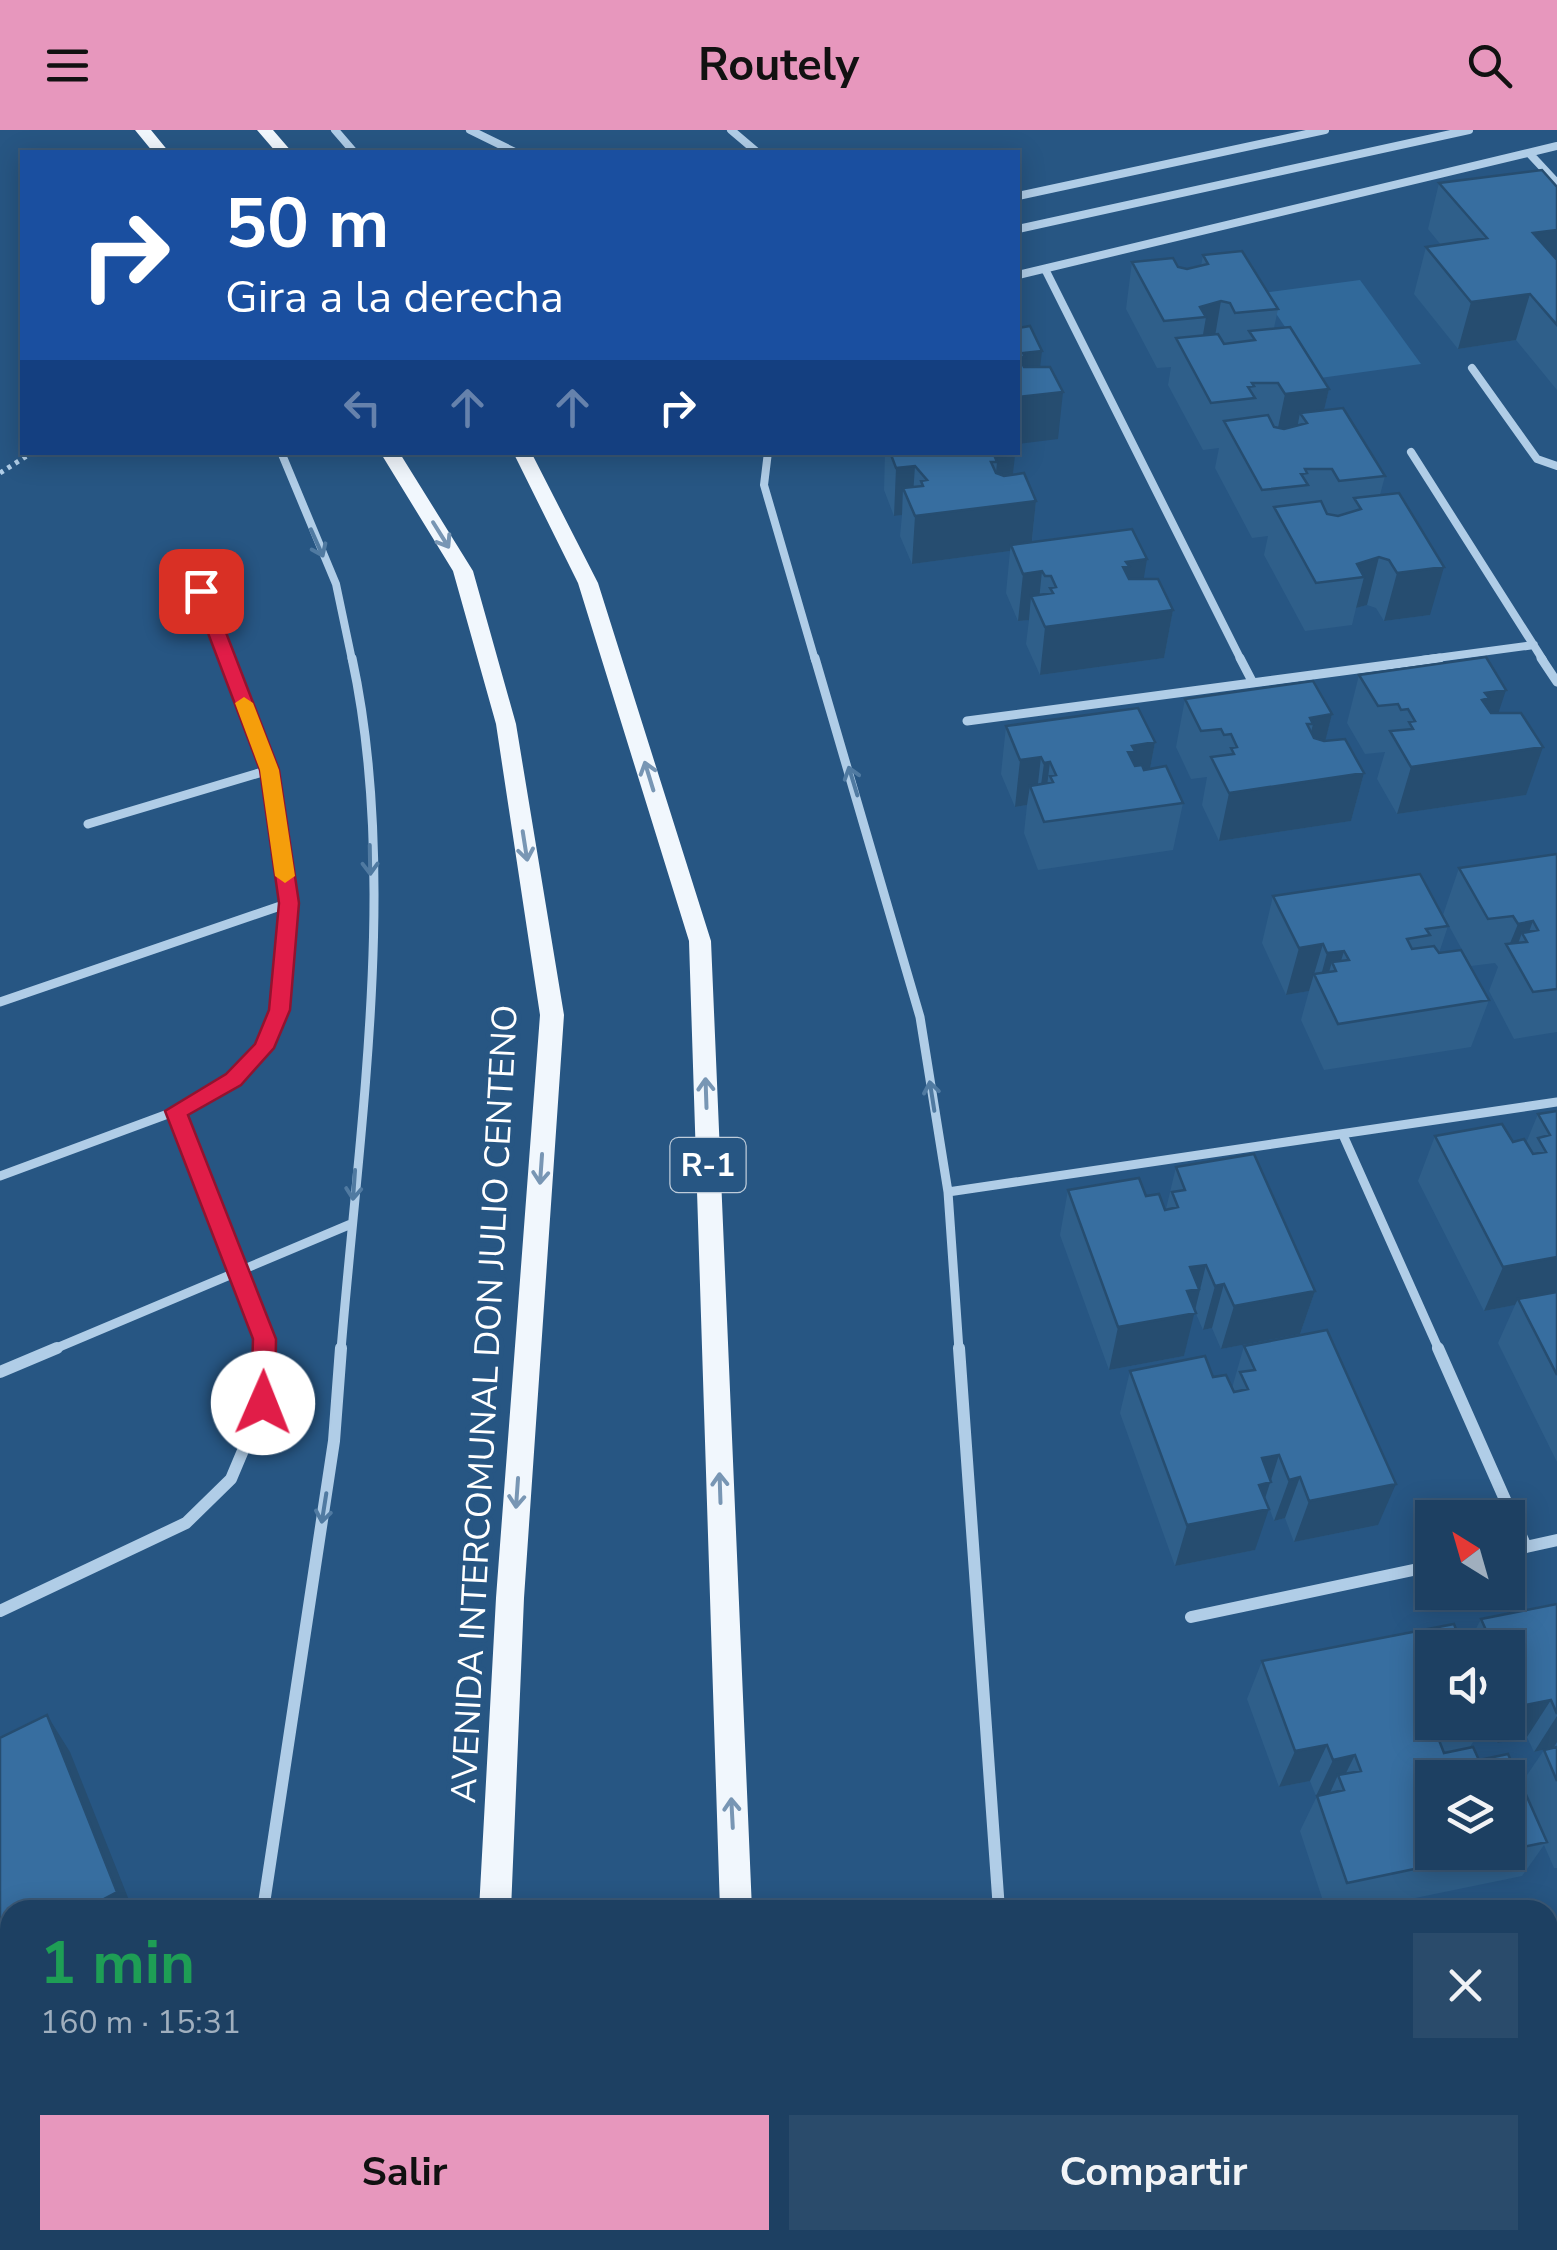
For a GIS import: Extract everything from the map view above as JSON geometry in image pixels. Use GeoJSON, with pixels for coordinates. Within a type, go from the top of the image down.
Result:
{"type":"FeatureCollection","features":[{"type":"Feature","properties":{"kind":"main road"},"geometry":{"type":"LineString","coordinates":[[143,130],[159,150]]}},
{"type":"Feature","properties":{"kind":"main road"},"geometry":{"type":"LineString","coordinates":[[264,130],[282,150]]}},
{"type":"Feature","properties":{"kind":"main road","name":"AVENIDA INTERCOMUNAL DON JULIO CENTENO"},"geometry":{"type":"LineString","coordinates":[[391,455],[463,571],[506,724],[552,1014],[510,1598],[495,1900]]}},
{"type":"Feature","properties":{"kind":"main road","name":"R-1"},"geometry":{"type":"LineString","coordinates":[[524,455],[588,582],[700,941],[736,1900]]}},
{"type":"Feature","properties":{"kind":"street"},"geometry":{"type":"LineString","coordinates":[[334,130],[352,150]]}},
{"type":"Feature","properties":{"kind":"street"},"geometry":{"type":"LineString","coordinates":[[470,130],[511,150]]}},
{"type":"Feature","properties":{"kind":"street"},"geometry":{"type":"LineString","coordinates":[[731,130],[754,150]]}},
{"type":"Feature","properties":{"kind":"street"},"geometry":{"type":"LineString","coordinates":[[1020,196],[1325,130]]}},
{"type":"Feature","properties":{"kind":"street"},"geometry":{"type":"LineString","coordinates":[[1020,229],[1468,130]]}},
{"type":"Feature","properties":{"kind":"street"},"geometry":{"type":"LineString","coordinates":[[1020,275],[1557,146]]}},
{"type":"Feature","properties":{"kind":"street"},"geometry":{"type":"LineString","coordinates":[[1529,153],[1557,183]]}},
{"type":"Feature","properties":{"kind":"street"},"geometry":{"type":"LineString","coordinates":[[1045,269],[1253,683]]}},
{"type":"Feature","properties":{"kind":"street"},"geometry":{"type":"LineString","coordinates":[[1472,368],[1537,459],[1557,466]]}},
{"type":"Feature","properties":{"kind":"street"},"geometry":{"type":"LineString","coordinates":[[1411,452],[1557,682]]}},
{"type":"Feature","properties":{"kind":"street"},"geometry":{"type":"LineString","coordinates":[[265,1900],[334,1441],[372,945],[367,727],[336,584],[282,455]]}},
{"type":"Feature","properties":{"kind":"street"},"geometry":{"type":"LineString","coordinates":[[768,455],[764,484],[778,544],[856,787],[920,1017],[948,1192],[997,1900]]}},
{"type":"Feature","properties":{"kind":"street"},"geometry":{"type":"LineString","coordinates":[[0,1176],[176,1111],[234,1080],[264,1048],[280,1010],[289,903],[269,770],[201,591]]}},
{"type":"Feature","properties":{"kind":"street"},"geometry":{"type":"LineString","coordinates":[[968,721],[1534,645]]}},
{"type":"Feature","properties":{"kind":"street"},"geometry":{"type":"LineString","coordinates":[[88,824],[269,770]]}},
{"type":"Feature","properties":{"kind":"street"},"geometry":{"type":"LineString","coordinates":[[0,1002],[289,903]]}},
{"type":"Feature","properties":{"kind":"street"},"geometry":{"type":"LineString","coordinates":[[948,1192],[1557,1102]]}},
{"type":"Feature","properties":{"kind":"street"},"geometry":{"type":"LineString","coordinates":[[0,1611],[186,1523],[231,1480],[263,1403],[264,1339],[176,1111]]}},
{"type":"Feature","properties":{"kind":"street"},"geometry":{"type":"LineString","coordinates":[[1343,1135],[1526,1547],[1557,1540]]}},
{"type":"Feature","properties":{"kind":"street"},"geometry":{"type":"LineString","coordinates":[[0,1372],[351,1224]]}},
{"type":"Feature","properties":{"kind":"street"},"geometry":{"type":"LineString","coordinates":[[1192,1618],[1415,1570]]}},
{"type":"Feature","properties":{"kind":"path"},"geometry":{"type":"LineString","coordinates":[[0,472],[28,455]]}},
{"type":"Feature","properties":{"kind":"shaded area"},"geometry":{"type":"Polygon","coordinates":[[[1360,280],[1421,364],[1320,378],[1262,293],[1360,280]]]}},
{"type":"Feature","properties":{"kind":"building"},"geometry":{"type":"Polygon","coordinates":[[[1542,170],[1557,187],[1557,230],[1533,233],[1557,260],[1557,325],[1530,294],[1471,302],[1426,247],[1487,238],[1439,183],[1542,170]]]}},
{"type":"Feature","properties":{"kind":"building"},"geometry":{"type":"Polygon","coordinates":[[[1242,251],[1278,309],[1235,313],[1230,303],[1221,301],[1200,307],[1206,317],[1164,321],[1132,262],[1173,258],[1178,267],[1187,269],[1208,264],[1203,255],[1242,251]]]}},
{"type":"Feature","properties":{"kind":"building"},"geometry":{"type":"Polygon","coordinates":[[[1030,326],[1042,351],[1023,353],[1025,357],[1020,357],[1020,328],[1030,326]]]}},
{"type":"Feature","properties":{"kind":"building"},"geometry":{"type":"Polygon","coordinates":[[[1290,327],[1329,389],[1285,394],[1278,383],[1252,383],[1254,386],[1248,387],[1255,398],[1211,403],[1176,338],[1218,334],[1224,344],[1255,340],[1249,331],[1290,327]]]}},
{"type":"Feature","properties":{"kind":"building"},"geometry":{"type":"Polygon","coordinates":[[[1020,359],[1024,367],[1050,367],[1063,392],[1020,397],[1020,359]]]}},
{"type":"Feature","properties":{"kind":"building"},"geometry":{"type":"Polygon","coordinates":[[[1343,408],[1385,476],[1339,481],[1332,469],[1305,469],[1307,473],[1301,474],[1308,485],[1262,490],[1224,421],[1268,415],[1274,427],[1284,429],[1307,423],[1300,413],[1343,408]]]}},
{"type":"Feature","properties":{"kind":"building"},"geometry":{"type":"Polygon","coordinates":[[[891,455],[1015,455],[995,457],[997,462],[991,462],[996,473],[1004,476],[1024,473],[1036,501],[915,516],[903,488],[923,486],[921,481],[927,480],[915,466],[896,468],[891,455]]]}},
{"type":"Feature","properties":{"kind":"building"},"geometry":{"type":"Polygon","coordinates":[[[1399,493],[1444,567],[1397,573],[1389,560],[1379,557],[1357,564],[1364,577],[1316,583],[1274,507],[1321,501],[1327,514],[1338,516],[1361,509],[1354,498],[1399,493]]]}},
{"type":"Feature","properties":{"kind":"building"},"geometry":{"type":"Polygon","coordinates":[[[1132,529],[1147,559],[1126,562],[1129,566],[1123,567],[1129,579],[1158,579],[1173,610],[1045,627],[1031,596],[1053,593],[1050,588],[1056,587],[1051,576],[1042,571],[1023,574],[1011,545],[1132,529]]]}},
{"type":"Feature","properties":{"kind":"building"},"geometry":{"type":"Polygon","coordinates":[[[1486,657],[1506,690],[1485,693],[1489,698],[1482,700],[1491,713],[1521,713],[1543,747],[1411,767],[1390,731],[1413,729],[1409,722],[1415,721],[1408,709],[1401,710],[1398,704],[1378,706],[1359,675],[1486,657]]]}},
{"type":"Feature","properties":{"kind":"building"},"geometry":{"type":"Polygon","coordinates":[[[1313,681],[1332,714],[1310,718],[1313,724],[1307,724],[1314,738],[1345,739],[1364,773],[1229,793],[1211,757],[1234,754],[1231,748],[1237,747],[1231,734],[1224,735],[1221,729],[1201,731],[1185,699],[1313,681]]]}},
{"type":"Feature","properties":{"kind":"building"},"geometry":{"type":"Polygon","coordinates":[[[1138,708],[1155,742],[1132,746],[1135,751],[1128,752],[1135,766],[1142,765],[1144,770],[1166,766],[1183,803],[1044,822],[1030,786],[1053,782],[1050,776],[1056,775],[1050,762],[1044,763],[1041,757],[1020,760],[1006,726],[1138,708]]]}},
{"type":"Feature","properties":{"kind":"building"},"geometry":{"type":"Polygon","coordinates":[[[1557,854],[1557,989],[1533,992],[1506,944],[1527,942],[1522,933],[1538,930],[1533,921],[1518,924],[1513,916],[1488,919],[1459,868],[1557,854]]]}},
{"type":"Feature","properties":{"kind":"building"},"geometry":{"type":"Polygon","coordinates":[[[1420,874],[1448,926],[1426,929],[1430,935],[1407,939],[1412,949],[1434,946],[1439,953],[1461,950],[1489,1000],[1338,1024],[1314,974],[1336,971],[1332,962],[1349,960],[1344,951],[1327,953],[1323,944],[1299,948],[1273,896],[1420,874]]]}},
{"type":"Feature","properties":{"kind":"building"},"geometry":{"type":"Polygon","coordinates":[[[1557,1111],[1557,1257],[1503,1267],[1435,1136],[1502,1124],[1513,1142],[1524,1139],[1533,1154],[1546,1152],[1538,1138],[1550,1135],[1538,1114],[1557,1111]]]}},
{"type":"Feature","properties":{"kind":"building"},"geometry":{"type":"Polygon","coordinates":[[[1254,1154],[1315,1291],[1234,1306],[1224,1284],[1215,1286],[1206,1265],[1190,1267],[1199,1289],[1187,1291],[1196,1313],[1118,1327],[1068,1190],[1139,1178],[1146,1196],[1159,1194],[1165,1210],[1178,1207],[1172,1192],[1185,1190],[1176,1167],[1254,1154]]]}},
{"type":"Feature","properties":{"kind":"building"},"geometry":{"type":"Polygon","coordinates":[[[1557,1292],[1557,1375],[1518,1299],[1557,1292]]]}},
{"type":"Feature","properties":{"kind":"building"},"geometry":{"type":"Polygon","coordinates":[[[1327,1330],[1396,1484],[1309,1501],[1300,1477],[1289,1480],[1279,1455],[1262,1458],[1271,1482],[1259,1485],[1269,1509],[1187,1525],[1130,1371],[1205,1356],[1213,1377],[1226,1375],[1234,1392],[1248,1389],[1240,1372],[1255,1370],[1244,1346],[1327,1330]]]}},
{"type":"Feature","properties":{"kind":"building"},"geometry":{"type":"Polygon","coordinates":[[[1557,1604],[1557,1714],[1551,1700],[1525,1705],[1525,1630],[1486,1630],[1481,1619],[1557,1604]]]}},
{"type":"Feature","properties":{"kind":"building"},"geometry":{"type":"Polygon","coordinates":[[[1454,1624],[1456,1630],[1423,1630],[1454,1624]]]}},
{"type":"Feature","properties":{"kind":"building"},"geometry":{"type":"Polygon","coordinates":[[[1415,1632],[1415,1740],[1439,1740],[1444,1753],[1473,1747],[1479,1760],[1415,1760],[1415,1869],[1347,1883],[1317,1796],[1344,1790],[1338,1775],[1361,1771],[1355,1755],[1333,1760],[1327,1745],[1295,1751],[1262,1661],[1415,1632]]]}},
{"type":"Feature","properties":{"kind":"building"},"geometry":{"type":"Polygon","coordinates":[[[47,1715],[117,1892],[102,1900],[0,1900],[0,1738],[47,1715]]]}},
{"type":"Feature","properties":{"kind":"building"},"geometry":{"type":"Polygon","coordinates":[[[1557,1747],[1557,1781],[1544,1750],[1557,1747]]]}},
{"type":"Feature","properties":{"kind":"building"},"geometry":{"type":"Polygon","coordinates":[[[1508,1754],[1511,1760],[1479,1760],[1508,1754]]]}},
{"type":"Feature","properties":{"kind":"building"},"geometry":{"type":"Polygon","coordinates":[[[1525,1792],[1547,1842],[1525,1847],[1525,1792]]]}},
{"type":"Feature","properties":{"kind":"slow traffic"},"geometry":{"type":"LineString","coordinates":[[244,703],[269,770],[285,876]]}},
{"type":"Feature","properties":{"kind":"route"},"geometry":{"type":"LineString","coordinates":[[201,591],[269,770],[289,903],[280,1010],[264,1048],[234,1080],[176,1111],[264,1339],[263,1403]]}}]}
